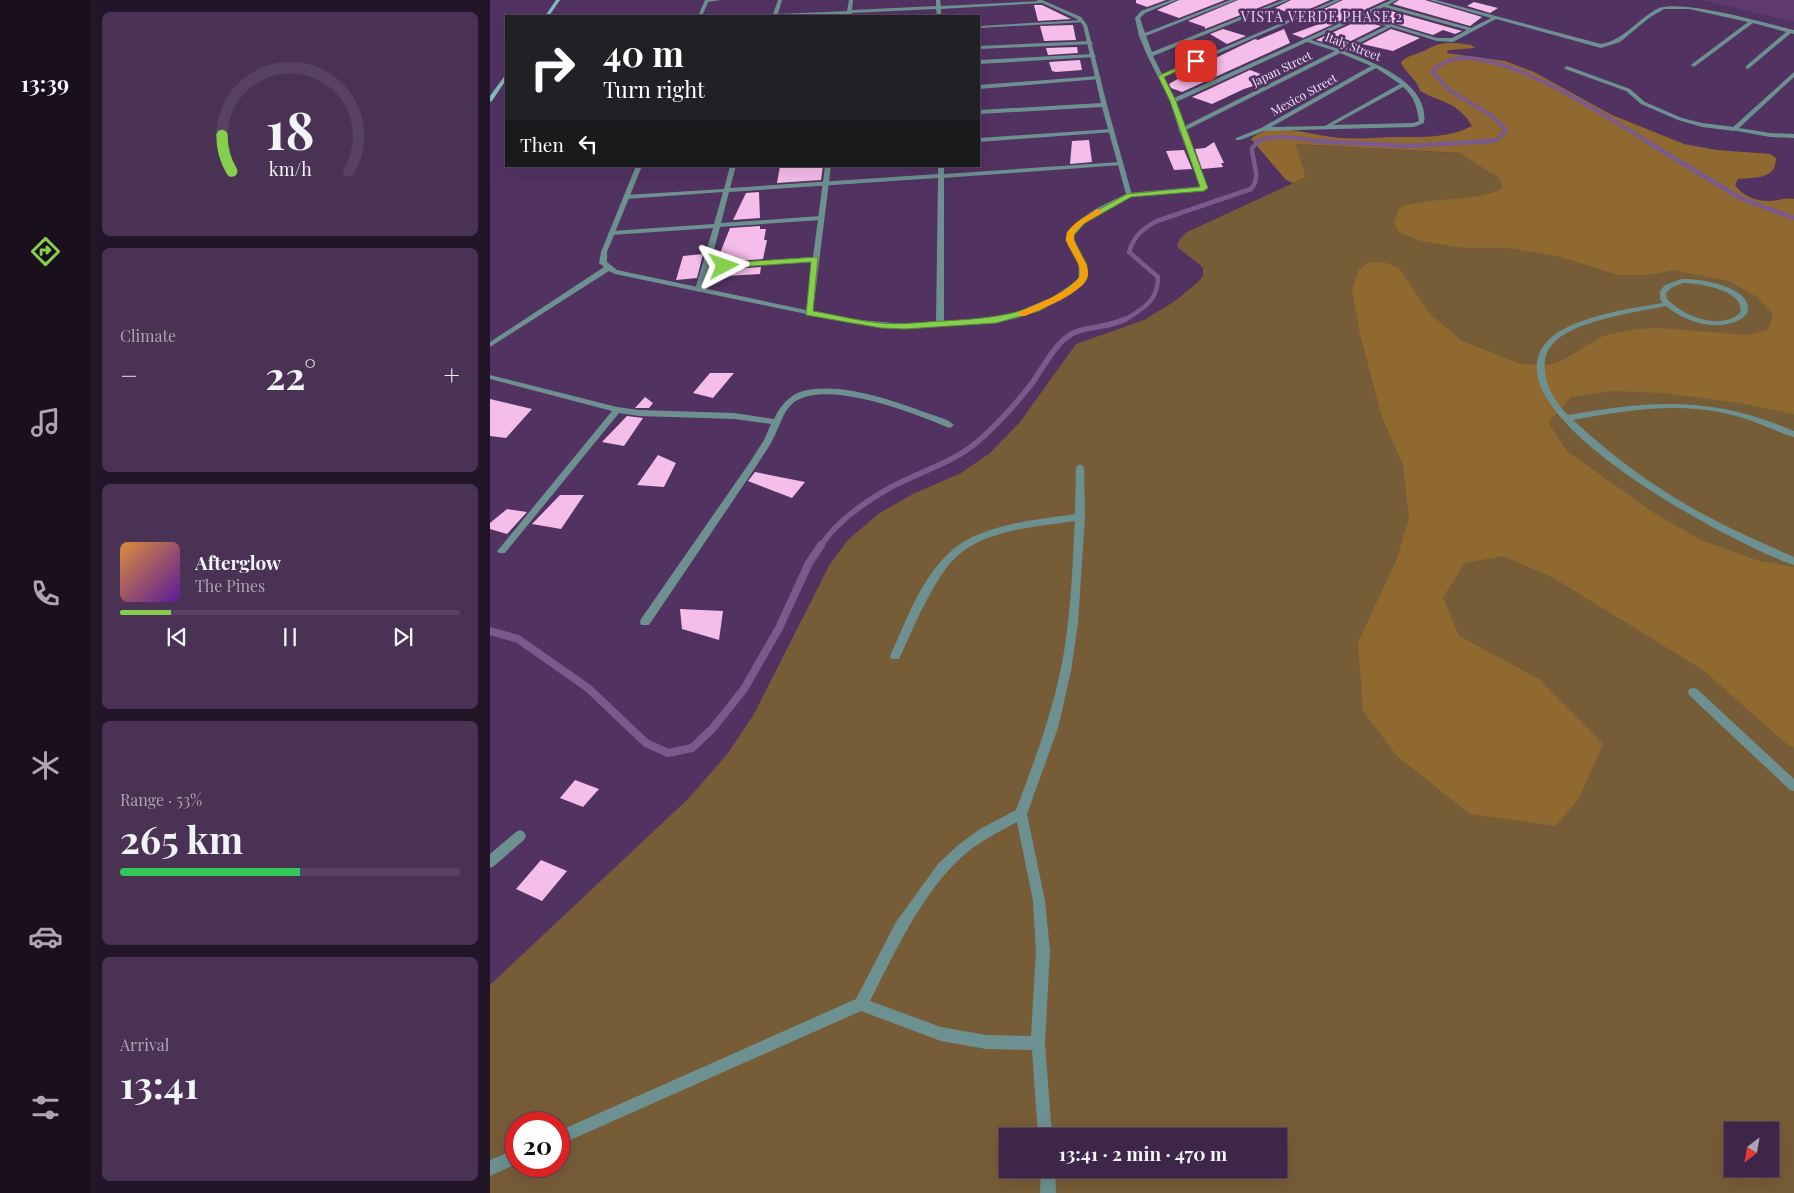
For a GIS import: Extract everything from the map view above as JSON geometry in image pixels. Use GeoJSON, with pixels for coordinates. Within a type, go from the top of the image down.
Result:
{"type":"FeatureCollection","features":[{"type":"Feature","properties":{"kind":"main road"},"geometry":{"type":"LineString","coordinates":[[548,15],[558,0]]}},
{"type":"Feature","properties":{"kind":"main road"},"geometry":{"type":"LineString","coordinates":[[490,100],[505,78]]}},
{"type":"Feature","properties":{"kind":"street"},"geometry":{"type":"LineString","coordinates":[[700,15],[707,0],[719,0]]}},
{"type":"Feature","properties":{"kind":"street"},"geometry":{"type":"LineString","coordinates":[[775,15],[780,0]]}},
{"type":"Feature","properties":{"kind":"street"},"geometry":{"type":"LineString","coordinates":[[849,14],[851,0]]}},
{"type":"Feature","properties":{"kind":"street"},"geometry":{"type":"LineString","coordinates":[[938,0],[939,15]]}},
{"type":"Feature","properties":{"kind":"street"},"geometry":{"type":"LineString","coordinates":[[639,167],[602,257],[603,263],[608,268],[625,275],[809,313],[881,325],[996,321],[1015,316],[1036,309],[1080,283],[1084,274],[1083,265],[1070,240],[1070,234],[1087,219],[1129,195],[1204,188],[1173,101],[1142,36],[1138,16],[1143,12],[1175,0]]}},
{"type":"Feature","properties":{"kind":"street"},"geometry":{"type":"LineString","coordinates":[[1142,36],[1234,0]]}},
{"type":"Feature","properties":{"kind":"street"},"geometry":{"type":"LineString","coordinates":[[1150,55],[1287,0]]}},
{"type":"Feature","properties":{"kind":"street"},"geometry":{"type":"LineString","coordinates":[[1161,76],[1339,0]]}},
{"type":"Feature","properties":{"kind":"street"},"geometry":{"type":"LineString","coordinates":[[1173,101],[1395,0]]}},
{"type":"Feature","properties":{"kind":"street"},"geometry":{"type":"LineString","coordinates":[[1431,0],[1601,46],[1612,44],[1655,12],[1668,6],[1688,7],[1792,32]]}},
{"type":"Feature","properties":{"kind":"street"},"geometry":{"type":"LineString","coordinates":[[812,15],[1040,1],[1083,21],[1091,43],[1104,105],[1129,195]]}},
{"type":"Feature","properties":{"kind":"street"},"geometry":{"type":"LineString","coordinates":[[1384,5],[1471,30]]}},
{"type":"Feature","properties":{"kind":"street"},"geometry":{"type":"LineString","coordinates":[[1360,16],[1443,40],[1453,40],[1494,18]]}},
{"type":"Feature","properties":{"kind":"street"},"geometry":{"type":"LineString","coordinates":[[980,27],[1083,21]]}},
{"type":"Feature","properties":{"kind":"street"},"geometry":{"type":"LineString","coordinates":[[1694,65],[1751,22]]}},
{"type":"Feature","properties":{"kind":"street","name":"Japan Street"},"geometry":{"type":"LineString","coordinates":[[1182,130],[1391,25]]}},
{"type":"Feature","properties":{"kind":"street"},"geometry":{"type":"LineString","coordinates":[[1748,67],[1792,32]]}},
{"type":"Feature","properties":{"kind":"street","name":"Italy Street"},"geometry":{"type":"LineString","coordinates":[[1305,40],[1377,65],[1404,84],[1420,103],[1423,120],[1421,123],[1326,127]]}},
{"type":"Feature","properties":{"kind":"street"},"geometry":{"type":"LineString","coordinates":[[980,48],[1091,43]]}},
{"type":"Feature","properties":{"kind":"street"},"geometry":{"type":"LineString","coordinates":[[980,62],[1093,56]]}},
{"type":"Feature","properties":{"kind":"street","name":"Mexico Street"},"geometry":{"type":"LineString","coordinates":[[1238,139],[1263,129],[1377,65]]}},
{"type":"Feature","properties":{"kind":"street"},"geometry":{"type":"LineString","coordinates":[[1567,68],[1628,90],[1643,103],[1680,120],[1770,135],[1794,136]]}},
{"type":"Feature","properties":{"kind":"street"},"geometry":{"type":"LineString","coordinates":[[1734,129],[1794,74]]}},
{"type":"Feature","properties":{"kind":"street"},"geometry":{"type":"LineString","coordinates":[[980,87],[1098,78]]}},
{"type":"Feature","properties":{"kind":"street"},"geometry":{"type":"LineString","coordinates":[[1263,129],[1326,127],[1404,84]]}},
{"type":"Feature","properties":{"kind":"street"},"geometry":{"type":"LineString","coordinates":[[980,112],[1104,105]]}},
{"type":"Feature","properties":{"kind":"street"},"geometry":{"type":"LineString","coordinates":[[980,140],[1112,131]]}},
{"type":"Feature","properties":{"kind":"street"},"geometry":{"type":"LineString","coordinates":[[626,197],[1120,164]]}},
{"type":"Feature","properties":{"kind":"street"},"geometry":{"type":"LineString","coordinates":[[699,290],[733,167]]}},
{"type":"Feature","properties":{"kind":"street"},"geometry":{"type":"LineString","coordinates":[[809,313],[828,167]]}},
{"type":"Feature","properties":{"kind":"street"},"geometry":{"type":"LineString","coordinates":[[940,324],[941,167]]}},
{"type":"Feature","properties":{"kind":"street"},"geometry":{"type":"LineString","coordinates":[[611,233],[821,218]]}},
{"type":"Feature","properties":{"kind":"street"},"geometry":{"type":"LineString","coordinates":[[705,267],[815,259]]}},
{"type":"Feature","properties":{"kind":"street"},"geometry":{"type":"LineString","coordinates":[[490,345],[608,268]]}},
{"type":"Feature","properties":{"kind":"street"},"geometry":{"type":"LineString","coordinates":[[1667,304],[1663,292],[1666,287],[1682,281],[1693,281],[1716,285],[1727,290],[1742,302],[1745,308],[1744,314],[1739,318],[1721,323],[1696,320],[1680,313],[1667,304],[1600,319],[1564,332],[1552,340],[1543,352],[1541,381],[1550,400],[1598,447],[1640,479],[1692,512],[1757,545],[1794,561]]}},
{"type":"Feature","properties":{"kind":"street"},"geometry":{"type":"LineString","coordinates":[[490,377],[617,410],[639,413],[734,416],[776,422]]}},
{"type":"Feature","properties":{"kind":"street"},"geometry":{"type":"LineString","coordinates":[[645,622],[754,463],[770,438],[785,406],[797,396],[808,392],[822,391],[848,394],[888,402],[950,425]]}},
{"type":"Feature","properties":{"kind":"street"},"geometry":{"type":"LineString","coordinates":[[1567,418],[1624,408],[1701,406],[1751,417],[1794,434]]}},
{"type":"Feature","properties":{"kind":"street"},"geometry":{"type":"LineString","coordinates":[[502,551],[617,410]]}},
{"type":"Feature","properties":{"kind":"street"},"geometry":{"type":"LineString","coordinates":[[1044,1128],[1038,1043],[1043,951],[1039,901],[1021,814],[1052,728],[1066,671],[1073,623],[1080,517],[1080,467]]}},
{"type":"Feature","properties":{"kind":"street"},"geometry":{"type":"LineString","coordinates":[[895,656],[918,607],[940,570],[961,548],[984,537],[1016,526],[1080,517]]}},
{"type":"Feature","properties":{"kind":"street"},"geometry":{"type":"LineString","coordinates":[[1693,692],[1794,786]]}},
{"type":"Feature","properties":{"kind":"street"},"geometry":{"type":"LineString","coordinates":[[570,1133],[861,1004],[901,926],[942,868],[960,850],[984,833],[1021,814]]}},
{"type":"Feature","properties":{"kind":"street"},"geometry":{"type":"LineString","coordinates":[[490,862],[520,836]]}},
{"type":"Feature","properties":{"kind":"street"},"geometry":{"type":"LineString","coordinates":[[861,1004],[941,1034],[986,1042],[1038,1043]]}},
{"type":"Feature","properties":{"kind":"street"},"geometry":{"type":"LineString","coordinates":[[490,1168],[505,1161]]}},
{"type":"Feature","properties":{"kind":"street"},"geometry":{"type":"LineString","coordinates":[[1048,1178],[1048,1193]]}},
{"type":"Feature","properties":{"kind":"shaded area"},"geometry":{"type":"Polygon","coordinates":[[[1702,0],[1794,0],[1794,22],[1702,0]]]}},
{"type":"Feature","properties":{"kind":"shaded area"},"geometry":{"type":"Polygon","coordinates":[[[1457,43],[1471,45],[1475,48],[1449,50],[1446,53],[1505,61],[1534,72],[1612,115],[1684,144],[1717,150],[1770,154],[1776,158],[1775,165],[1768,174],[1738,179],[1735,185],[1751,198],[1770,201],[1787,198],[1794,199],[1794,414],[1740,403],[1664,393],[1613,391],[1571,397],[1548,423],[1568,452],[1654,513],[1701,540],[1759,561],[1794,567],[1794,747],[1789,746],[1703,670],[1552,577],[1503,556],[1465,563],[1443,597],[1459,636],[1539,679],[1603,744],[1579,798],[1556,826],[1470,814],[1397,756],[1363,711],[1358,642],[1396,561],[1409,519],[1403,465],[1382,417],[1360,334],[1352,290],[1358,271],[1369,262],[1383,262],[1399,268],[1429,313],[1462,341],[1520,364],[1549,365],[1561,361],[1603,336],[1635,329],[1659,328],[1747,335],[1768,330],[1773,314],[1757,297],[1729,281],[1674,270],[1647,275],[1618,275],[1561,257],[1509,248],[1464,248],[1421,241],[1399,232],[1394,222],[1399,208],[1425,202],[1490,194],[1502,189],[1499,178],[1460,153],[1295,144],[1306,177],[1293,183],[1286,180],[1251,139],[1260,133],[1271,130],[1294,131],[1330,137],[1365,138],[1442,135],[1472,126],[1461,112],[1449,104],[1420,91],[1401,62],[1410,56],[1437,45],[1457,43]]]}},
{"type":"Feature","properties":{"kind":"shaded area"},"geometry":{"type":"Polygon","coordinates":[[[1294,144],[1493,155],[1794,278],[1794,1193],[490,1193],[490,985],[689,798],[728,753],[754,714],[830,564],[848,540],[878,514],[913,494],[961,473],[990,453],[1020,422],[1076,344],[1144,320],[1175,301],[1198,282],[1203,276],[1203,268],[1177,246],[1180,239],[1187,232],[1306,177],[1294,144]]]}},
{"type":"Feature","properties":{"kind":"building"},"geometry":{"type":"Polygon","coordinates":[[[1136,0],[1166,0],[1147,7],[1136,3],[1136,0]]]}},
{"type":"Feature","properties":{"kind":"building"},"geometry":{"type":"Polygon","coordinates":[[[1179,0],[1225,0],[1179,18],[1157,10],[1179,0]]]}},
{"type":"Feature","properties":{"kind":"building"},"geometry":{"type":"Polygon","coordinates":[[[1238,0],[1278,0],[1205,29],[1205,27],[1188,21],[1238,0]]]}},
{"type":"Feature","properties":{"kind":"building"},"geometry":{"type":"Polygon","coordinates":[[[1291,0],[1330,0],[1296,15],[1275,8],[1291,0]]]}},
{"type":"Feature","properties":{"kind":"building"},"geometry":{"type":"Polygon","coordinates":[[[1343,0],[1386,0],[1303,38],[1292,34],[1322,23],[1305,18],[1343,0]]]}},
{"type":"Feature","properties":{"kind":"building"},"geometry":{"type":"Polygon","coordinates":[[[1399,0],[1425,0],[1482,17],[1470,26],[1393,4],[1399,0]]]}},
{"type":"Feature","properties":{"kind":"building"},"geometry":{"type":"Polygon","coordinates":[[[1474,2],[1498,8],[1490,13],[1467,6],[1474,2]]]}},
{"type":"Feature","properties":{"kind":"building"},"geometry":{"type":"Polygon","coordinates":[[[1034,5],[1042,5],[1071,19],[1038,21],[1034,5]]]}},
{"type":"Feature","properties":{"kind":"building"},"geometry":{"type":"Polygon","coordinates":[[[1384,9],[1462,31],[1455,34],[1443,30],[1433,35],[1369,16],[1384,9]]]}},
{"type":"Feature","properties":{"kind":"building"},"geometry":{"type":"Polygon","coordinates":[[[1360,20],[1381,26],[1339,47],[1316,40],[1360,20]]]}},
{"type":"Feature","properties":{"kind":"building"},"geometry":{"type":"Polygon","coordinates":[[[1073,25],[1076,40],[1044,41],[1040,26],[1073,25]]]}},
{"type":"Feature","properties":{"kind":"building"},"geometry":{"type":"Polygon","coordinates":[[[1223,29],[1246,36],[1227,44],[1210,34],[1223,29]]]}},
{"type":"Feature","properties":{"kind":"building"},"geometry":{"type":"Polygon","coordinates":[[[1284,29],[1290,43],[1182,92],[1171,88],[1169,84],[1205,63],[1255,39],[1258,40],[1284,29]]]}},
{"type":"Feature","properties":{"kind":"building"},"geometry":{"type":"Polygon","coordinates":[[[1391,29],[1420,38],[1393,51],[1362,44],[1391,29]]]}},
{"type":"Feature","properties":{"kind":"building"},"geometry":{"type":"Polygon","coordinates":[[[1077,47],[1078,53],[1048,55],[1046,48],[1077,47]]]}},
{"type":"Feature","properties":{"kind":"building"},"geometry":{"type":"Polygon","coordinates":[[[1080,60],[1082,70],[1056,72],[1052,71],[1049,62],[1080,60]]]}},
{"type":"Feature","properties":{"kind":"building"},"geometry":{"type":"Polygon","coordinates":[[[1250,70],[1274,79],[1244,89],[1212,104],[1192,97],[1250,70]]]}},
{"type":"Feature","properties":{"kind":"building"},"geometry":{"type":"Polygon","coordinates":[[[1089,140],[1092,162],[1070,164],[1072,141],[1089,140]]]}},
{"type":"Feature","properties":{"kind":"building"},"geometry":{"type":"Polygon","coordinates":[[[1214,142],[1224,163],[1221,163],[1223,167],[1202,169],[1195,149],[1205,148],[1214,142]]]}},
{"type":"Feature","properties":{"kind":"building"},"geometry":{"type":"Polygon","coordinates":[[[1184,150],[1192,169],[1174,170],[1166,151],[1184,150]]]}},
{"type":"Feature","properties":{"kind":"building"},"geometry":{"type":"Polygon","coordinates":[[[780,167],[823,167],[821,180],[777,183],[780,167]]]}},
{"type":"Feature","properties":{"kind":"building"},"geometry":{"type":"Polygon","coordinates":[[[759,192],[760,218],[733,220],[746,193],[759,192]]]}},
{"type":"Feature","properties":{"kind":"building"},"geometry":{"type":"Polygon","coordinates":[[[760,226],[760,229],[766,229],[764,240],[767,240],[763,259],[712,263],[715,253],[720,253],[730,228],[760,226]]]}},
{"type":"Feature","properties":{"kind":"building"},"geometry":{"type":"Polygon","coordinates":[[[703,254],[697,278],[676,280],[683,256],[703,254]]]}},
{"type":"Feature","properties":{"kind":"building"},"geometry":{"type":"Polygon","coordinates":[[[761,267],[760,274],[708,277],[710,271],[761,267]]]}},
{"type":"Feature","properties":{"kind":"building"},"geometry":{"type":"Polygon","coordinates":[[[710,373],[734,373],[713,398],[693,393],[710,373]]]}},
{"type":"Feature","properties":{"kind":"building"},"geometry":{"type":"Polygon","coordinates":[[[645,397],[653,403],[649,408],[635,408],[645,397]]]}},
{"type":"Feature","properties":{"kind":"building"},"geometry":{"type":"Polygon","coordinates":[[[490,399],[532,409],[506,438],[490,436],[490,399]]]}},
{"type":"Feature","properties":{"kind":"building"},"geometry":{"type":"Polygon","coordinates":[[[627,416],[643,418],[624,446],[602,442],[627,416]]]}},
{"type":"Feature","properties":{"kind":"building"},"geometry":{"type":"Polygon","coordinates":[[[658,455],[676,463],[664,487],[637,485],[658,455]]]}},
{"type":"Feature","properties":{"kind":"building"},"geometry":{"type":"Polygon","coordinates":[[[755,472],[805,482],[792,498],[748,481],[755,472]]]}},
{"type":"Feature","properties":{"kind":"building"},"geometry":{"type":"Polygon","coordinates":[[[560,495],[584,495],[561,529],[532,524],[560,495]]]}},
{"type":"Feature","properties":{"kind":"building"},"geometry":{"type":"Polygon","coordinates":[[[507,509],[527,512],[507,534],[490,529],[490,523],[507,509]]]}},
{"type":"Feature","properties":{"kind":"building"},"geometry":{"type":"Polygon","coordinates":[[[680,609],[723,611],[719,640],[682,629],[680,609]]]}},
{"type":"Feature","properties":{"kind":"building"},"geometry":{"type":"Polygon","coordinates":[[[575,780],[599,789],[583,807],[560,798],[575,780]]]}},
{"type":"Feature","properties":{"kind":"building"},"geometry":{"type":"Polygon","coordinates":[[[541,860],[567,871],[542,901],[516,889],[541,860]]]}},
{"type":"Feature","properties":{"kind":"waterway"},"geometry":{"type":"LineString","coordinates":[[1486,141],[1497,140],[1506,130],[1492,116],[1449,90],[1432,71],[1446,61],[1463,58],[1484,60],[1533,77],[1583,103],[1648,142]]}},
{"type":"Feature","properties":{"kind":"waterway"},"geometry":{"type":"LineString","coordinates":[[1256,142],[1282,137],[1324,142]]}},
{"type":"Feature","properties":{"kind":"waterway"},"geometry":{"type":"LineString","coordinates":[[1123,321],[1148,304],[1157,286],[1158,277],[1129,252],[1136,237],[1157,221],[1251,189],[1256,179],[1252,148],[1259,141]]}},
{"type":"Feature","properties":{"kind":"waterway"},"geometry":{"type":"LineString","coordinates":[[1314,141],[1324,142]]}},
{"type":"Feature","properties":{"kind":"waterway"},"geometry":{"type":"LineString","coordinates":[[1324,142],[1409,146],[1486,141]]}},
{"type":"Feature","properties":{"kind":"waterway"},"geometry":{"type":"LineString","coordinates":[[1480,142],[1486,141]]}},
{"type":"Feature","properties":{"kind":"waterway"},"geometry":{"type":"LineString","coordinates":[[1486,141],[1491,141]]}},
{"type":"Feature","properties":{"kind":"waterway"},"geometry":{"type":"LineString","coordinates":[[1646,141],[1740,198],[1794,218]]}},
{"type":"Feature","properties":{"kind":"waterway"},"geometry":{"type":"LineString","coordinates":[[820,547],[841,522],[868,501],[897,484],[955,457],[976,443],[999,422],[1020,398],[1053,351],[1067,337],[1073,333],[1125,319]]}},
{"type":"Feature","properties":{"kind":"waterway"},"geometry":{"type":"LineString","coordinates":[[490,631],[518,639],[588,688],[646,743],[668,753],[692,748],[713,728],[744,689],[779,628],[809,563],[821,545]]}},
{"type":"Feature","properties":{"kind":"slow traffic"},"geometry":{"type":"LineString","coordinates":[[1022,314],[1056,299],[1083,279],[1083,265],[1070,240],[1070,234],[1082,222],[1099,211]]}},
{"type":"Feature","properties":{"kind":"district","name":"VISTA VERDE PHASE 2"},"geometry":{"type":"Point","coordinates":[1322,17]}},
{"type":"Feature","properties":{"kind":"route"},"geometry":{"type":"LineString","coordinates":[[724,266],[815,259],[809,313],[849,321],[905,326],[996,321],[1036,309],[1069,291],[1083,279],[1083,265],[1070,240],[1070,234],[1082,222],[1129,195],[1204,188],[1173,101],[1161,76],[1196,61]]}}]}
